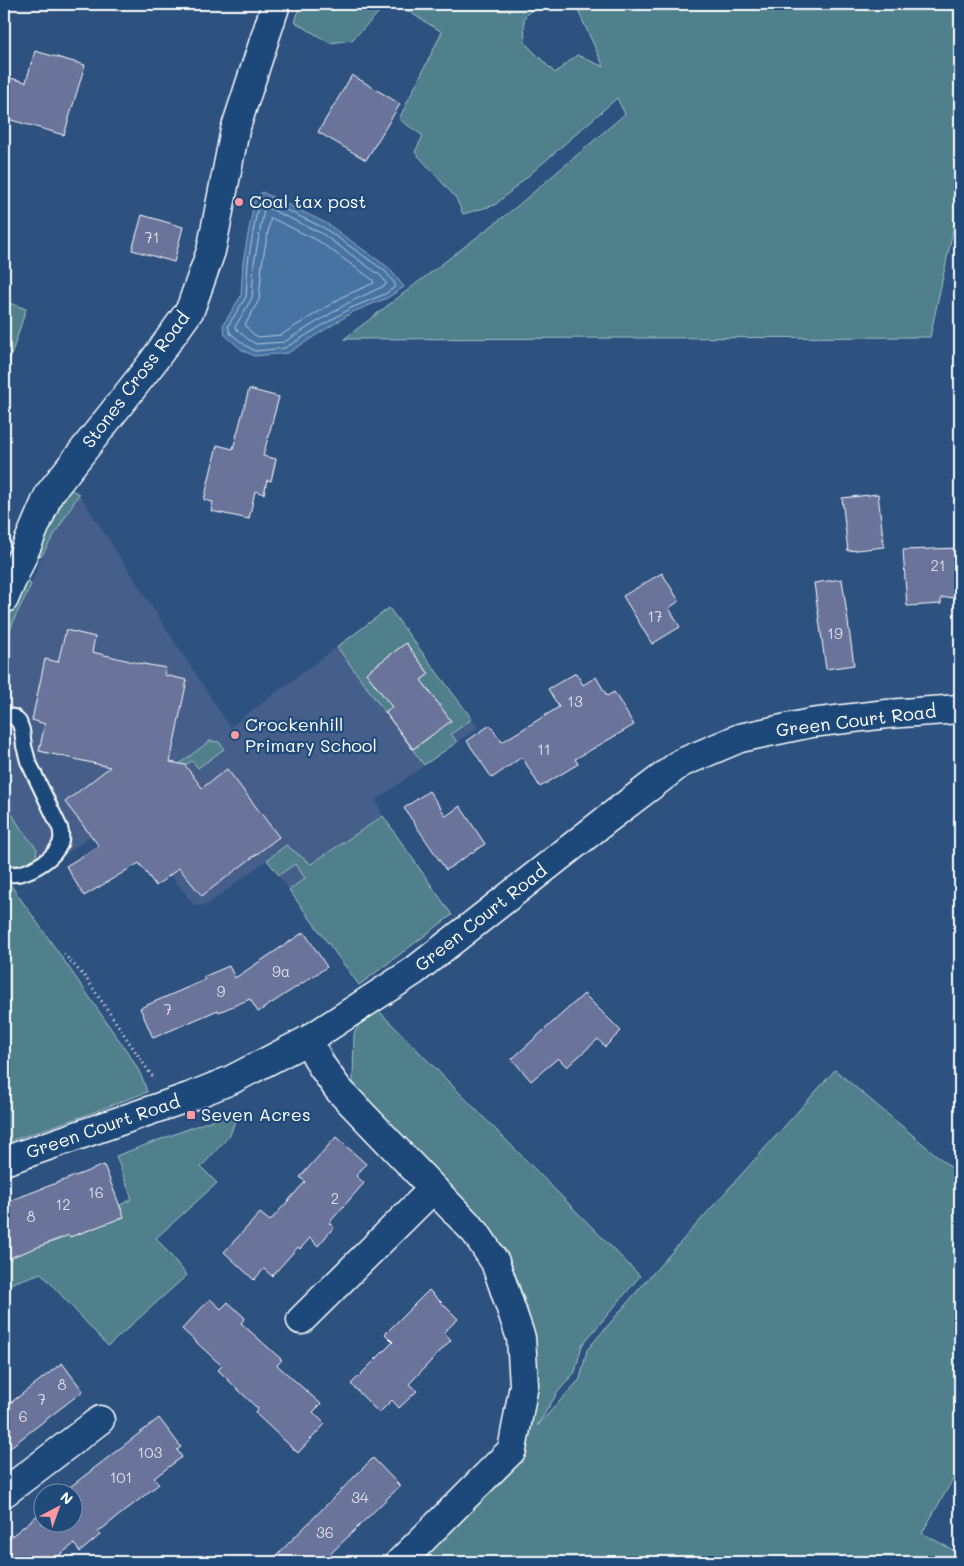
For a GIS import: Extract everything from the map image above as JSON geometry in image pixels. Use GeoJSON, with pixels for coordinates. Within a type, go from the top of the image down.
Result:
{"type":"FeatureCollection","features":[{"type":"Feature","properties":{"kind":"street","name":"Stones Cross Road"},"geometry":{"type":"LineString","coordinates":[[4,599],[48,494],[152,363],[190,310],[212,251],[235,130],[276,4]]}},
{"type":"Feature","properties":{"kind":"street","name":"Green Court Road"},"geometry":{"type":"LineString","coordinates":[[4,1161],[164,1106],[231,1080],[308,1040],[414,971],[681,763],[740,738],[810,723],[887,714],[960,709]]}},
{"type":"Feature","properties":{"kind":"street"},"geometry":{"type":"LineString","coordinates":[[308,1040],[321,1065],[338,1089],[476,1233],[495,1262],[520,1338],[524,1385],[512,1450],[400,1562]]}},
{"type":"Feature","properties":{"kind":"street"},"geometry":{"type":"LineString","coordinates":[[301,1320],[433,1189]]}},
{"type":"Feature","properties":{"kind":"street"},"geometry":{"type":"LineString","coordinates":[[4,1493],[100,1420]]}},
{"type":"Feature","properties":{"kind":"lane"},"geometry":{"type":"LineString","coordinates":[[4,715],[14,717],[19,722],[28,761],[62,834],[59,846],[40,865],[26,873],[10,874]]}},
{"type":"Feature","properties":{"kind":"path"},"geometry":{"type":"LineString","coordinates":[[64,954],[86,978],[157,1084],[164,1106]]}},
{"type":"Feature","properties":{"kind":"shaded area","name":"Crockenhill Primary School"},"geometry":{"type":"Polygon","coordinates":[[[79,494],[230,727],[389,608],[478,727],[376,800],[381,813],[452,915],[359,985],[267,860],[205,906],[194,905],[123,812],[44,870],[4,818],[4,647],[12,623],[31,585],[42,555],[79,494]]]}},
{"type":"Feature","properties":{"kind":"green space"},"geometry":{"type":"Polygon","coordinates":[[[301,4],[387,4],[352,40],[330,43],[295,22],[301,4]]]}},
{"type":"Feature","properties":{"kind":"green space"},"geometry":{"type":"Polygon","coordinates":[[[396,4],[538,4],[524,18],[525,43],[555,73],[577,55],[604,67],[575,4],[960,4],[960,198],[930,337],[344,339],[515,208],[625,114],[617,98],[495,205],[463,214],[456,198],[415,152],[423,136],[399,119],[442,32],[396,4]]]}},
{"type":"Feature","properties":{"kind":"green space"},"geometry":{"type":"Polygon","coordinates":[[[4,301],[26,309],[4,378],[4,301]]]}},
{"type":"Feature","properties":{"kind":"green space"},"geometry":{"type":"Polygon","coordinates":[[[66,487],[79,494],[42,555],[39,556],[37,555],[66,487]]]}},
{"type":"Feature","properties":{"kind":"green space"},"geometry":{"type":"Polygon","coordinates":[[[25,581],[31,585],[15,617],[4,647],[12,607],[25,581]]]}},
{"type":"Feature","properties":{"kind":"green space"},"geometry":{"type":"Polygon","coordinates":[[[389,608],[472,719],[451,734],[457,742],[424,765],[337,647],[389,608]],[[406,643],[366,673],[389,703],[429,674],[406,643]],[[424,684],[385,712],[413,749],[430,737],[431,725],[446,714],[424,684]]]}},
{"type":"Feature","properties":{"kind":"green space"},"geometry":{"type":"Polygon","coordinates":[[[210,741],[219,742],[224,749],[198,768],[192,761],[185,765],[179,764],[210,741]]]}},
{"type":"Feature","properties":{"kind":"green space"},"geometry":{"type":"Polygon","coordinates":[[[4,801],[21,829],[37,849],[36,859],[21,867],[12,864],[4,850],[4,801]]]}},
{"type":"Feature","properties":{"kind":"green space"},"geometry":{"type":"Polygon","coordinates":[[[383,816],[452,915],[359,985],[289,890],[305,878],[295,864],[279,875],[267,860],[286,845],[311,864],[383,816]]]}},
{"type":"Feature","properties":{"kind":"green space"},"geometry":{"type":"Polygon","coordinates":[[[4,881],[10,884],[126,1049],[140,1074],[147,1092],[4,1143],[4,881]]]}},
{"type":"Feature","properties":{"kind":"green space"},"geometry":{"type":"Polygon","coordinates":[[[370,1002],[640,1276],[582,1345],[575,1372],[558,1392],[537,1426],[580,1379],[587,1350],[645,1282],[835,1070],[960,1175],[960,1467],[922,1533],[960,1554],[960,1562],[421,1562],[472,1511],[513,1451],[532,1340],[527,1306],[506,1253],[495,1236],[475,1211],[353,1085],[354,1034],[370,1002]]]}},
{"type":"Feature","properties":{"kind":"green space"},"geometry":{"type":"Polygon","coordinates":[[[239,1110],[230,1135],[201,1167],[217,1183],[156,1238],[187,1275],[108,1346],[41,1273],[4,1286],[4,1261],[13,1258],[9,1245],[34,1236],[38,1247],[61,1239],[57,1228],[65,1224],[70,1237],[95,1228],[100,1211],[105,1224],[124,1217],[120,1205],[132,1199],[116,1156],[239,1110]]]}},
{"type":"Feature","properties":{"kind":"water"},"geometry":{"type":"Polygon","coordinates":[[[262,192],[326,223],[389,268],[404,287],[387,298],[353,312],[288,353],[254,356],[242,350],[225,335],[223,325],[241,296],[243,262],[254,202],[262,192]]]}},
{"type":"Feature","properties":{"kind":"building"},"geometry":{"type":"Polygon","coordinates":[[[35,51],[85,65],[64,135],[4,118],[4,103],[10,78],[26,82],[35,51]]]}},
{"type":"Feature","properties":{"kind":"building"},"geometry":{"type":"Polygon","coordinates":[[[352,75],[400,104],[366,160],[318,132],[352,75]]]}},
{"type":"Feature","properties":{"kind":"building"},"geometry":{"type":"Polygon","coordinates":[[[142,215],[183,227],[174,262],[132,250],[142,215]]]}},
{"type":"Feature","properties":{"kind":"building"},"geometry":{"type":"Polygon","coordinates":[[[249,389],[279,397],[263,456],[276,459],[271,481],[267,480],[264,494],[255,491],[249,519],[211,511],[213,502],[204,500],[217,445],[233,449],[249,389]]]}},
{"type":"Feature","properties":{"kind":"building"},"geometry":{"type":"Polygon","coordinates":[[[878,494],[884,547],[848,551],[842,498],[878,494]]]}},
{"type":"Feature","properties":{"kind":"building"},"geometry":{"type":"Polygon","coordinates":[[[960,548],[960,597],[941,598],[941,604],[907,606],[903,550],[960,548]]]}},
{"type":"Feature","properties":{"kind":"building"},"geometry":{"type":"Polygon","coordinates":[[[662,573],[679,601],[669,608],[680,627],[652,644],[623,596],[662,573]]]}},
{"type":"Feature","properties":{"kind":"building"},"geometry":{"type":"Polygon","coordinates":[[[842,579],[854,665],[826,669],[814,583],[842,579]]]}},
{"type":"Feature","properties":{"kind":"building"},"geometry":{"type":"Polygon","coordinates":[[[66,630],[95,637],[92,652],[166,668],[164,675],[187,680],[170,762],[185,765],[202,788],[227,769],[279,837],[202,896],[179,868],[156,886],[139,863],[84,896],[66,866],[99,846],[65,802],[110,767],[39,751],[45,724],[32,720],[45,659],[58,662],[66,630]]]}},
{"type":"Feature","properties":{"kind":"building"},"geometry":{"type":"Polygon","coordinates":[[[406,643],[429,674],[421,680],[451,721],[413,749],[385,712],[392,707],[366,673],[406,643]]]}},
{"type":"Feature","properties":{"kind":"building"},"geometry":{"type":"Polygon","coordinates":[[[576,673],[583,685],[596,677],[607,696],[614,692],[634,725],[575,759],[578,764],[540,787],[522,757],[492,778],[467,741],[490,725],[502,742],[559,707],[548,689],[576,673]]]}},
{"type":"Feature","properties":{"kind":"building"},"geometry":{"type":"Polygon","coordinates":[[[429,791],[446,816],[460,806],[485,844],[446,870],[404,808],[429,791]]]}},
{"type":"Feature","properties":{"kind":"building"},"geometry":{"type":"Polygon","coordinates":[[[304,932],[327,967],[258,1012],[250,999],[219,1012],[218,1010],[153,1038],[140,1008],[205,980],[203,977],[229,966],[235,978],[304,932]]]}},
{"type":"Feature","properties":{"kind":"building"},"geometry":{"type":"Polygon","coordinates":[[[584,994],[621,1031],[605,1047],[598,1039],[567,1067],[558,1058],[531,1081],[512,1059],[584,994]]]}},
{"type":"Feature","properties":{"kind":"building"},"geometry":{"type":"Polygon","coordinates":[[[336,1137],[366,1164],[356,1176],[364,1183],[329,1223],[334,1227],[318,1246],[310,1238],[300,1249],[298,1247],[272,1276],[264,1269],[254,1280],[224,1252],[260,1213],[270,1221],[305,1182],[300,1177],[336,1137]]]}},
{"type":"Feature","properties":{"kind":"building"},"geometry":{"type":"Polygon","coordinates":[[[104,1165],[124,1217],[70,1237],[69,1235],[4,1260],[4,1203],[104,1165]]]}},
{"type":"Feature","properties":{"kind":"building"},"geometry":{"type":"Polygon","coordinates":[[[429,1290],[458,1319],[444,1332],[451,1340],[409,1384],[417,1391],[399,1408],[392,1400],[379,1413],[351,1384],[393,1342],[385,1334],[429,1290]]]}},
{"type":"Feature","properties":{"kind":"building"},"geometry":{"type":"Polygon","coordinates":[[[210,1299],[221,1309],[228,1302],[245,1318],[241,1323],[282,1360],[277,1365],[321,1404],[313,1412],[325,1424],[298,1453],[255,1413],[258,1409],[218,1370],[222,1366],[182,1329],[210,1299]]]}},
{"type":"Feature","properties":{"kind":"building"},"geometry":{"type":"Polygon","coordinates":[[[62,1363],[83,1391],[4,1452],[4,1408],[62,1363]]]}},
{"type":"Feature","properties":{"kind":"building"},"geometry":{"type":"Polygon","coordinates":[[[159,1418],[181,1447],[177,1450],[182,1457],[154,1478],[159,1484],[98,1532],[100,1535],[80,1552],[74,1544],[50,1562],[4,1562],[4,1542],[32,1520],[32,1534],[82,1534],[82,1484],[74,1484],[159,1418]]]}},
{"type":"Feature","properties":{"kind":"building"},"geometry":{"type":"Polygon","coordinates":[[[373,1458],[400,1486],[322,1562],[270,1562],[373,1458]]]}},
{"type":"Feature","properties":{"kind":"place","name":"Coal tax post"},"geometry":{"type":"Point","coordinates":[239,202]}},
{"type":"Feature","properties":{"kind":"place","name":"Crockenhill Primary School"},"geometry":{"type":"Point","coordinates":[235,735]}},
{"type":"Feature","properties":{"kind":"place","name":"Seven Acres"},"geometry":{"type":"Point","coordinates":[191,1115]}}]}
